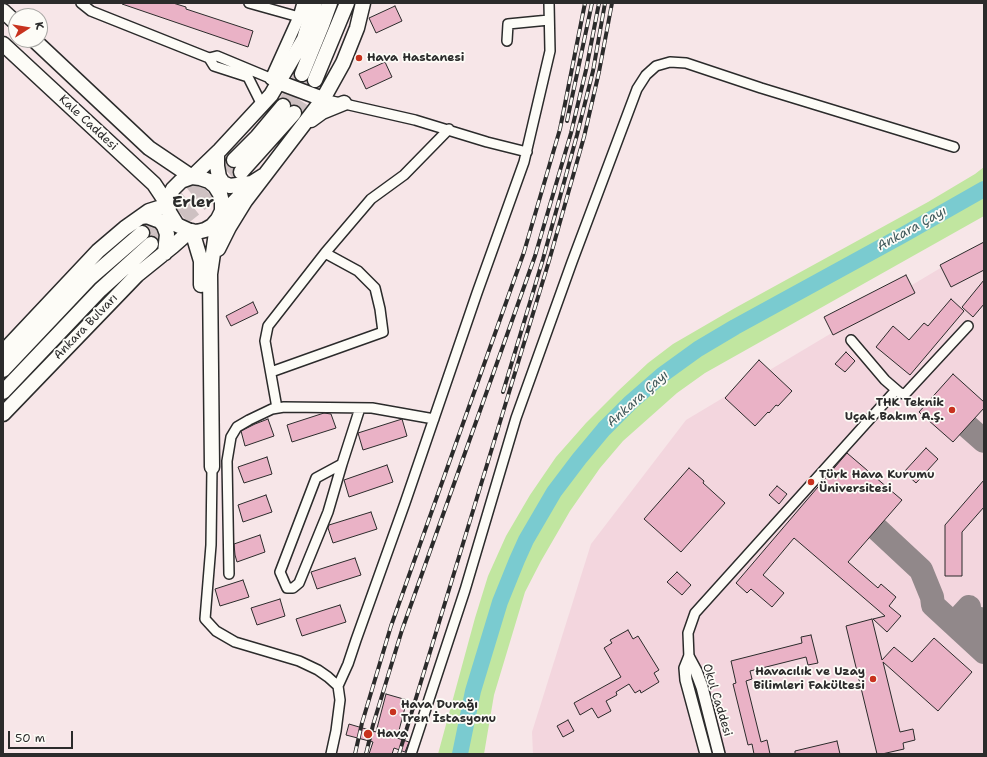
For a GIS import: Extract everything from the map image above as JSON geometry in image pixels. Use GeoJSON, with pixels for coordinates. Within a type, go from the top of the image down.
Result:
{"type":"FeatureCollection","features":[{"type":"Feature","properties":{"kind":"main road"},"geometry":{"type":"LineString","coordinates":[[192,178],[271,95],[275,80],[304,39],[315,3]]}},
{"type":"Feature","properties":{"kind":"main road"},"geometry":{"type":"LineString","coordinates":[[330,3],[322,25],[309,77],[347,3]]}},
{"type":"Feature","properties":{"kind":"main road"},"geometry":{"type":"LineString","coordinates":[[212,467],[210,274],[218,219],[222,211],[222,202],[218,190],[209,181],[200,178],[192,178],[181,181],[170,194],[168,205],[169,212],[177,225],[191,231],[205,230],[212,226],[218,219],[257,180],[323,99],[343,63],[357,28],[363,3]]}},
{"type":"Feature","properties":{"kind":"main road","name":"Kale Caddesi"},"geometry":{"type":"LineString","coordinates":[[3,44],[154,184],[168,205]]}},
{"type":"Feature","properties":{"kind":"main road","name":"Kale Caddesi"},"geometry":{"type":"LineString","coordinates":[[43,48],[150,148],[192,178]]}},
{"type":"Feature","properties":{"kind":"main road"},"geometry":{"type":"LineString","coordinates":[[275,80],[323,99]]}},
{"type":"Feature","properties":{"kind":"main road"},"geometry":{"type":"LineString","coordinates":[[304,124],[322,112],[344,103]]}},
{"type":"Feature","properties":{"kind":"main road"},"geometry":{"type":"LineString","coordinates":[[234,160],[257,137],[288,110],[241,172]]}},
{"type":"Feature","properties":{"kind":"main road"},"geometry":{"type":"LineString","coordinates":[[217,153],[216,166],[219,177],[223,183],[230,186],[257,180]]}},
{"type":"Feature","properties":{"kind":"main road"},"geometry":{"type":"LineString","coordinates":[[210,274],[218,248],[257,180]]}},
{"type":"Feature","properties":{"kind":"main road"},"geometry":{"type":"LineString","coordinates":[[3,352],[98,251],[125,228],[141,217],[149,212],[168,205]]}},
{"type":"Feature","properties":{"kind":"main road"},"geometry":{"type":"LineString","coordinates":[[141,217],[152,218],[160,221],[167,234],[169,249]]}},
{"type":"Feature","properties":{"kind":"main road"},"geometry":{"type":"LineString","coordinates":[[191,231],[201,261],[201,290],[212,467]]}},
{"type":"Feature","properties":{"kind":"main road","name":"Ankara Bulvarı"},"geometry":{"type":"LineString","coordinates":[[3,414],[137,275],[191,231]]}},
{"type":"Feature","properties":{"kind":"main road"},"geometry":{"type":"LineString","coordinates":[[3,370],[90,278],[142,233]]}},
{"type":"Feature","properties":{"kind":"main road","name":"Ankara Bulvarı"},"geometry":{"type":"LineString","coordinates":[[3,392],[100,290],[151,244]]}},
{"type":"Feature","properties":{"kind":"street"},"geometry":{"type":"LineString","coordinates":[[82,3],[209,58],[214,66],[248,77],[262,105]]}},
{"type":"Feature","properties":{"kind":"street"},"geometry":{"type":"LineString","coordinates":[[249,3],[299,17]]}},
{"type":"Feature","properties":{"kind":"street"},"geometry":{"type":"LineString","coordinates":[[209,58],[217,56],[275,80],[304,3]]}},
{"type":"Feature","properties":{"kind":"street"},"geometry":{"type":"LineString","coordinates":[[331,754],[340,700],[338,686],[348,664],[527,152],[550,51],[549,3]]}},
{"type":"Feature","properties":{"kind":"street"},"geometry":{"type":"LineString","coordinates":[[507,41],[508,24],[549,20]]}},
{"type":"Feature","properties":{"kind":"street"},"geometry":{"type":"LineString","coordinates":[[411,754],[465,590],[516,418],[572,262],[638,89],[646,75],[656,66],[670,62],[686,63],[761,88],[954,146]]}},
{"type":"Feature","properties":{"kind":"street"},"geometry":{"type":"LineString","coordinates":[[323,99],[449,130],[487,142],[527,152]]}},
{"type":"Feature","properties":{"kind":"street"},"geometry":{"type":"LineString","coordinates":[[278,408],[265,341],[268,326],[325,253],[370,199],[404,175],[449,130]]}},
{"type":"Feature","properties":{"kind":"street"},"geometry":{"type":"LineString","coordinates":[[271,372],[383,332],[375,288],[358,271],[325,253]]}},
{"type":"Feature","properties":{"kind":"street"},"geometry":{"type":"LineString","coordinates":[[852,340],[885,380],[900,393],[905,394],[968,326]]}},
{"type":"Feature","properties":{"kind":"street"},"geometry":{"type":"LineString","coordinates":[[689,658],[688,633],[695,613],[896,390]]}},
{"type":"Feature","properties":{"kind":"street"},"geometry":{"type":"LineString","coordinates":[[229,574],[227,461],[231,437],[237,427],[255,417],[284,407],[372,408],[434,419]]}},
{"type":"Feature","properties":{"kind":"street"},"geometry":{"type":"LineString","coordinates":[[342,464],[316,478],[280,572],[287,588],[293,588],[299,583],[328,512],[360,408]]}},
{"type":"Feature","properties":{"kind":"street"},"geometry":{"type":"LineString","coordinates":[[212,467],[210,545],[205,619],[216,632],[235,642],[299,661],[318,670],[338,686]]}},
{"type":"Feature","properties":{"kind":"street","name":"Okul Caddesi"},"geometry":{"type":"LineString","coordinates":[[689,658],[685,668],[686,680],[706,754]]}},
{"type":"Feature","properties":{"kind":"street","name":"Okul Caddesi"},"geometry":{"type":"LineString","coordinates":[[689,658],[702,687],[719,754]]}},
{"type":"Feature","properties":{"kind":"shaded area","name":"Türk Hava Kurumu Üniversitesi"},"geometry":{"type":"Polygon","coordinates":[[[984,242],[984,754],[533,754],[532,732],[591,544],[686,420],[984,242]]]}},
{"type":"Feature","properties":{"kind":"green space"},"geometry":{"type":"Polygon","coordinates":[[[984,167],[984,216],[705,373],[677,393],[623,441],[600,468],[570,511],[525,592],[494,695],[484,754],[438,754],[488,576],[506,536],[530,495],[556,457],[586,423],[648,363],[673,344],[735,308],[928,202],[984,167]]]}},
{"type":"Feature","properties":{"kind":"building"},"geometry":{"type":"Polygon","coordinates":[[[173,3],[186,7],[186,9],[253,31],[248,47],[122,4],[173,3]]]}},
{"type":"Feature","properties":{"kind":"building"},"geometry":{"type":"Polygon","coordinates":[[[395,6],[402,21],[376,33],[369,18],[395,6]]]}},
{"type":"Feature","properties":{"kind":"building"},"geometry":{"type":"Polygon","coordinates":[[[385,62],[392,77],[366,89],[359,74],[385,62]]]}},
{"type":"Feature","properties":{"kind":"building"},"geometry":{"type":"Polygon","coordinates":[[[984,242],[984,270],[951,287],[940,265],[984,242]]]}},
{"type":"Feature","properties":{"kind":"building"},"geometry":{"type":"Polygon","coordinates":[[[906,275],[915,293],[833,335],[824,317],[906,275]]]}},
{"type":"Feature","properties":{"kind":"building"},"geometry":{"type":"Polygon","coordinates":[[[984,280],[984,304],[973,317],[962,307],[984,280]]]}},
{"type":"Feature","properties":{"kind":"building"},"geometry":{"type":"Polygon","coordinates":[[[951,299],[964,311],[910,375],[876,347],[893,326],[909,340],[924,323],[928,326],[951,299]]]}},
{"type":"Feature","properties":{"kind":"building"},"geometry":{"type":"Polygon","coordinates":[[[253,302],[258,313],[231,326],[226,316],[253,302]]]}},
{"type":"Feature","properties":{"kind":"building"},"geometry":{"type":"Polygon","coordinates":[[[846,352],[855,361],[845,372],[835,364],[846,352]]]}},
{"type":"Feature","properties":{"kind":"building"},"geometry":{"type":"Polygon","coordinates":[[[759,360],[792,391],[778,406],[776,405],[755,426],[725,398],[759,360]]]}},
{"type":"Feature","properties":{"kind":"building","name":"THK Teknik Uçak Bakım A.Ş."},"geometry":{"type":"Polygon","coordinates":[[[953,374],[984,402],[984,408],[953,442],[919,412],[953,374]]]}},
{"type":"Feature","properties":{"kind":"building"},"geometry":{"type":"Polygon","coordinates":[[[324,413],[331,414],[336,428],[292,442],[287,425],[324,413]]]}},
{"type":"Feature","properties":{"kind":"building"},"geometry":{"type":"Polygon","coordinates":[[[268,419],[274,436],[245,446],[241,431],[268,419]]]}},
{"type":"Feature","properties":{"kind":"building"},"geometry":{"type":"Polygon","coordinates":[[[402,419],[407,436],[363,450],[358,433],[402,419]]]}},
{"type":"Feature","properties":{"kind":"building"},"geometry":{"type":"Polygon","coordinates":[[[926,448],[938,459],[916,483],[904,472],[926,448]]]}},
{"type":"Feature","properties":{"kind":"building"},"geometry":{"type":"Polygon","coordinates":[[[847,453],[902,500],[848,562],[878,588],[881,584],[896,597],[889,606],[901,616],[887,632],[873,619],[885,616],[794,538],[763,575],[784,593],[772,607],[751,589],[747,593],[736,583],[847,453]]]}},
{"type":"Feature","properties":{"kind":"building"},"geometry":{"type":"Polygon","coordinates":[[[267,457],[272,474],[244,483],[238,467],[267,457]]]}},
{"type":"Feature","properties":{"kind":"building"},"geometry":{"type":"Polygon","coordinates":[[[387,465],[393,482],[349,497],[344,480],[387,465]]]}},
{"type":"Feature","properties":{"kind":"building"},"geometry":{"type":"Polygon","coordinates":[[[689,468],[725,503],[681,552],[644,519],[689,468]]]}},
{"type":"Feature","properties":{"kind":"building"},"geometry":{"type":"Polygon","coordinates":[[[984,480],[984,507],[962,532],[962,576],[945,576],[945,525],[984,480]]]}},
{"type":"Feature","properties":{"kind":"building"},"geometry":{"type":"Polygon","coordinates":[[[777,486],[787,494],[779,504],[769,495],[777,486]]]}},
{"type":"Feature","properties":{"kind":"building"},"geometry":{"type":"Polygon","coordinates":[[[266,495],[272,512],[243,522],[238,505],[266,495]]]}},
{"type":"Feature","properties":{"kind":"building"},"geometry":{"type":"Polygon","coordinates":[[[371,512],[377,529],[333,543],[328,528],[329,525],[371,512]]]}},
{"type":"Feature","properties":{"kind":"building"},"geometry":{"type":"Polygon","coordinates":[[[260,535],[265,552],[237,562],[234,544],[260,535]]]}},
{"type":"Feature","properties":{"kind":"building"},"geometry":{"type":"Polygon","coordinates":[[[355,558],[361,575],[317,589],[311,572],[355,558]]]}},
{"type":"Feature","properties":{"kind":"building"},"geometry":{"type":"Polygon","coordinates":[[[677,572],[691,585],[682,595],[667,582],[677,572]]]}},
{"type":"Feature","properties":{"kind":"building"},"geometry":{"type":"Polygon","coordinates":[[[243,580],[249,597],[220,606],[215,589],[243,580]]]}},
{"type":"Feature","properties":{"kind":"building"},"geometry":{"type":"Polygon","coordinates":[[[280,599],[285,616],[257,625],[251,608],[280,599]]]}},
{"type":"Feature","properties":{"kind":"building"},"geometry":{"type":"Polygon","coordinates":[[[340,605],[346,622],[302,636],[296,619],[340,605]]]}},
{"type":"Feature","properties":{"kind":"building"},"geometry":{"type":"Polygon","coordinates":[[[872,619],[882,660],[894,647],[912,662],[934,638],[972,672],[938,711],[883,662],[900,732],[913,729],[915,740],[903,743],[904,749],[882,754],[877,754],[846,626],[872,619]]]}},
{"type":"Feature","properties":{"kind":"building"},"geometry":{"type":"Polygon","coordinates":[[[628,630],[633,639],[638,636],[659,670],[654,673],[659,682],[641,693],[640,690],[635,693],[629,684],[616,692],[617,695],[606,701],[611,711],[598,718],[592,708],[580,715],[574,703],[621,677],[604,648],[612,643],[610,640],[628,630]]]}},
{"type":"Feature","properties":{"kind":"building"},"geometry":{"type":"Polygon","coordinates":[[[811,635],[818,663],[808,665],[806,657],[750,671],[752,679],[746,681],[761,742],[767,740],[770,754],[754,754],[752,744],[748,745],[733,684],[736,683],[731,661],[802,643],[801,637],[811,635]]]}},
{"type":"Feature","properties":{"kind":"building","name":"Hava Durağı Tren İstasyonu"},"geometry":{"type":"Polygon","coordinates":[[[386,694],[407,700],[397,738],[409,742],[405,752],[394,748],[392,754],[369,754],[373,742],[346,735],[349,724],[376,732],[386,694]]]}},
{"type":"Feature","properties":{"kind":"building"},"geometry":{"type":"Polygon","coordinates":[[[568,720],[574,731],[563,737],[557,726],[568,720]]]}},
{"type":"Feature","properties":{"kind":"building"},"geometry":{"type":"Polygon","coordinates":[[[837,741],[840,754],[795,754],[795,751],[837,741]]]}},
{"type":"Feature","properties":{"kind":"waterway","name":"Ankara Çayı"},"geometry":{"type":"LineString","coordinates":[[460,754],[473,691],[500,602],[517,560],[526,540],[554,492],[604,429],[631,402],[662,375],[698,349],[984,189]]}},
{"type":"Feature","properties":{"kind":"taxiway"},"geometry":{"type":"LineString","coordinates":[[967,426],[984,441]]}},
{"type":"Feature","properties":{"kind":"taxiway"},"geometry":{"type":"LineString","coordinates":[[877,529],[921,570],[932,597],[933,605],[984,652]]}},
{"type":"Feature","properties":{"kind":"taxiway"},"geometry":{"type":"LineString","coordinates":[[957,627],[958,619],[969,607]]}},
{"type":"Feature","properties":{"kind":"taxiway"},"geometry":{"type":"LineString","coordinates":[[969,638],[970,631],[981,619]]}},
{"type":"Feature","properties":{"kind":"tunnel"},"geometry":{"type":"LineString","coordinates":[[283,106],[302,74]]}},
{"type":"Feature","properties":{"kind":"tunnel"},"geometry":{"type":"LineString","coordinates":[[294,113],[315,80]]}},
{"type":"Feature","properties":{"kind":"tunnel"},"geometry":{"type":"LineString","coordinates":[[142,233],[234,160]]}},
{"type":"Feature","properties":{"kind":"tunnel"},"geometry":{"type":"LineString","coordinates":[[151,244],[241,172]]}},
{"type":"Feature","properties":{"kind":"railway"},"geometry":{"type":"LineString","coordinates":[[355,754],[362,723],[391,626],[524,252],[560,129],[585,3]]}},
{"type":"Feature","properties":{"kind":"railway"},"geometry":{"type":"LineString","coordinates":[[567,121],[592,3]]}},
{"type":"Feature","properties":{"kind":"railway"},"geometry":{"type":"LineString","coordinates":[[366,754],[373,725],[402,630],[535,256],[571,133],[586,70],[599,3]]}},
{"type":"Feature","properties":{"kind":"railway"},"geometry":{"type":"LineString","coordinates":[[503,392],[543,259],[577,135],[593,71],[605,3]]}},
{"type":"Feature","properties":{"kind":"railway"},"geometry":{"type":"LineString","coordinates":[[399,754],[549,261],[584,137],[599,72],[612,3]]}},
{"type":"Feature","properties":{"kind":"place","name":"Hava Hastanesi"},"geometry":{"type":"Point","coordinates":[359,58]}},
{"type":"Feature","properties":{"kind":"place","name":"THK Teknik Uçak Bakım A.Ş."},"geometry":{"type":"Point","coordinates":[952,410]}},
{"type":"Feature","properties":{"kind":"place","name":"Türk Hava Kurumu Üniversitesi"},"geometry":{"type":"Point","coordinates":[811,482]}},
{"type":"Feature","properties":{"kind":"place","name":"Havacılık ve Uzay Bilimleri Fakültesi"},"geometry":{"type":"Point","coordinates":[873,679]}},
{"type":"Feature","properties":{"kind":"place","name":"Hava Durağı Tren İstasyonu"},"geometry":{"type":"Point","coordinates":[393,712]}},
{"type":"Feature","properties":{"kind":"place","name":"Hava"},"geometry":{"type":"Point","coordinates":[368,734]}},
{"type":"Feature","properties":{"kind":"district","name":"Erler"},"geometry":{"type":"Point","coordinates":[193,203]}}]}
